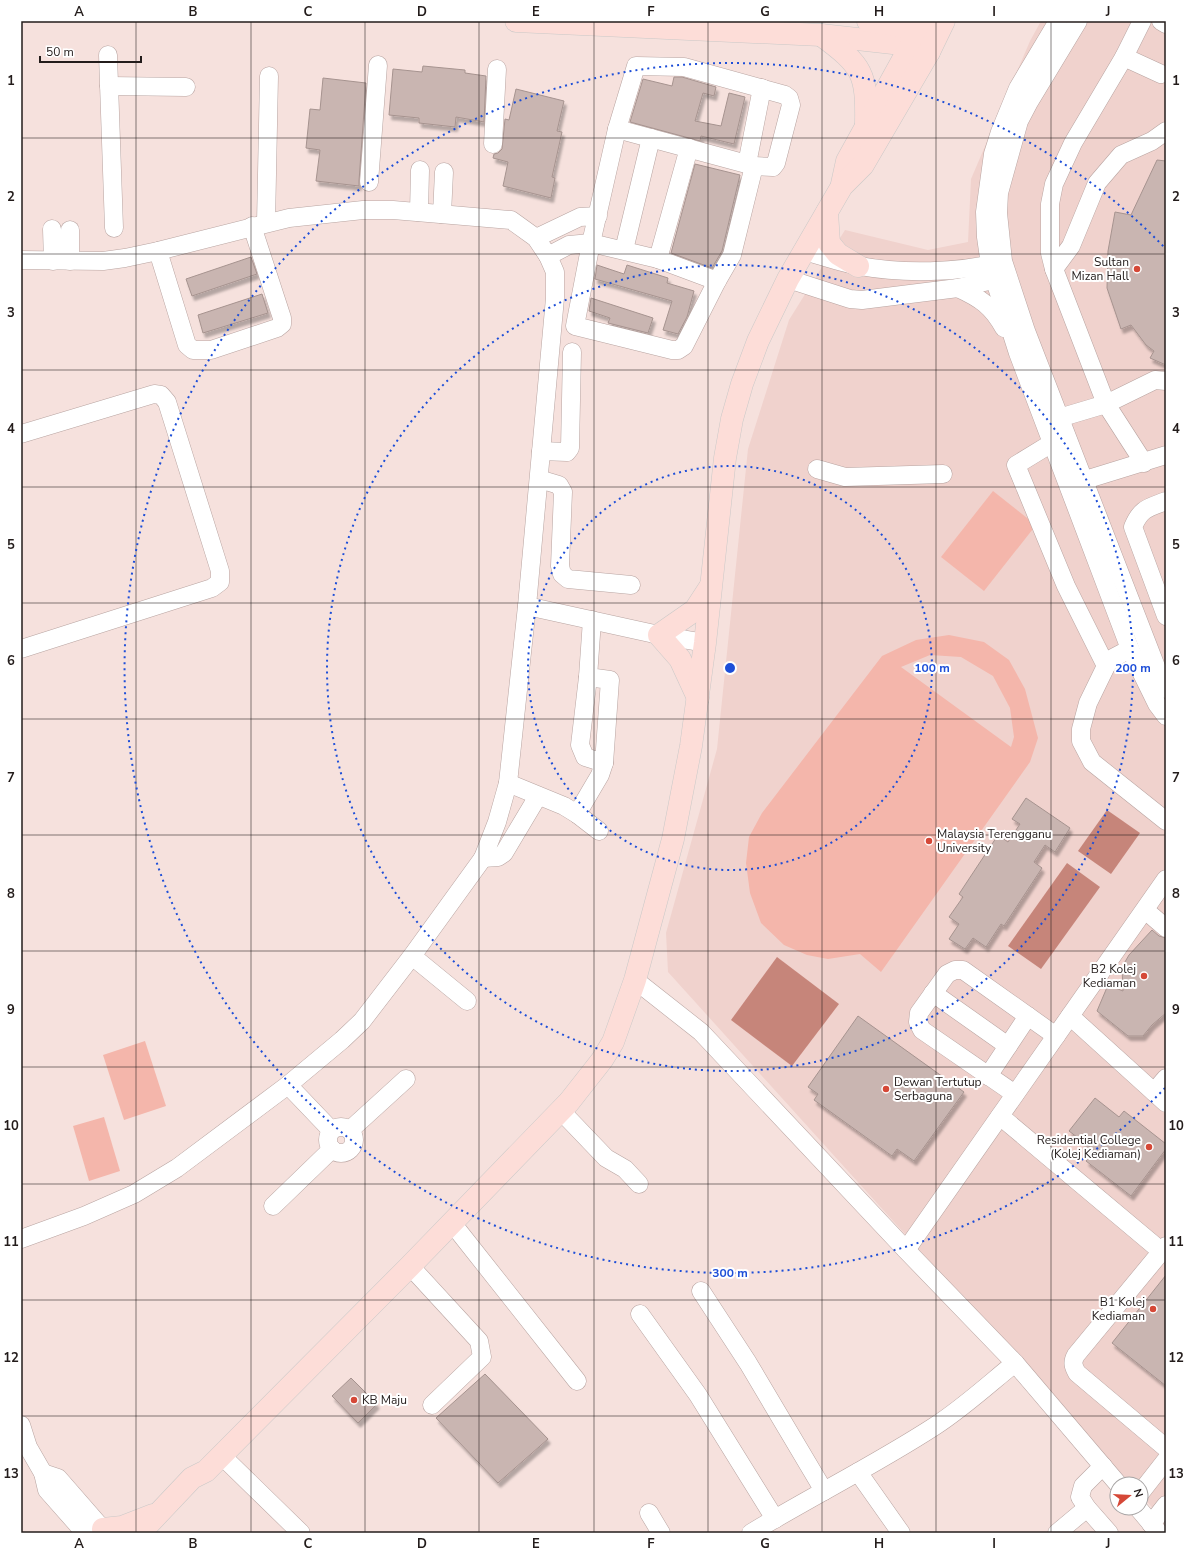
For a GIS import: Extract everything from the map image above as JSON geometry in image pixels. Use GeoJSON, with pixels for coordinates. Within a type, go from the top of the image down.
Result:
{"type":"FeatureCollection","features":[{"type":"Feature","properties":{"kind":"main road"},"geometry":{"type":"LineString","coordinates":[[516,21],[821,34],[927,34]]}},
{"type":"Feature","properties":{"kind":"main road"},"geometry":{"type":"LineString","coordinates":[[868,21],[927,34]]}},
{"type":"Feature","properties":{"kind":"main road"},"geometry":{"type":"LineString","coordinates":[[821,34],[844,52],[856,64],[862,77],[866,95],[866,128]]}},
{"type":"Feature","properties":{"kind":"main road"},"geometry":{"type":"LineString","coordinates":[[842,186],[847,161],[866,128],[927,34]]}},
{"type":"Feature","properties":{"kind":"main road"},"geometry":{"type":"LineString","coordinates":[[140,1533],[192,1478],[206,1471],[410,1266],[561,1111],[602,1060],[613,1042],[635,980],[673,839],[691,746],[698,700],[725,458],[732,419],[742,384],[758,341],[788,279],[842,186],[863,165],[927,34]]}},
{"type":"Feature","properties":{"kind":"main road"},"geometry":{"type":"LineString","coordinates":[[827,212],[829,243],[838,254],[858,266]]}},
{"type":"Feature","properties":{"kind":"main road"},"geometry":{"type":"LineString","coordinates":[[698,700],[680,659],[659,635],[695,610],[712,583]]}},
{"type":"Feature","properties":{"kind":"main road"},"geometry":{"type":"LineString","coordinates":[[160,1533],[198,1493],[206,1471]]}},
{"type":"Feature","properties":{"kind":"main road"},"geometry":{"type":"LineString","coordinates":[[98,1532],[122,1527],[162,1511]]}},
{"type":"Feature","properties":{"kind":"street"},"geometry":{"type":"LineString","coordinates":[[945,271],[961,263],[974,253],[985,212],[993,154],[1000,132],[1018,88],[1058,21]]}},
{"type":"Feature","properties":{"kind":"street"},"geometry":{"type":"LineString","coordinates":[[1078,21],[1019,121],[999,193],[998,271],[1018,353],[1052,443],[1076,483],[1166,689]]}},
{"type":"Feature","properties":{"kind":"street"},"geometry":{"type":"LineString","coordinates":[[1142,21],[1124,57],[1073,143],[1054,184],[1050,204],[1050,253],[1054,270],[1106,404],[1144,463]]}},
{"type":"Feature","properties":{"kind":"street"},"geometry":{"type":"LineString","coordinates":[[1161,21],[1166,24]]}},
{"type":"Feature","properties":{"kind":"street"},"geometry":{"type":"LineString","coordinates":[[108,55],[114,228]]}},
{"type":"Feature","properties":{"kind":"street"},"geometry":{"type":"LineString","coordinates":[[1124,57],[1161,74]]}},
{"type":"Feature","properties":{"kind":"street"},"geometry":{"type":"LineString","coordinates":[[369,182],[378,65]]}},
{"type":"Feature","properties":{"kind":"street"},"geometry":{"type":"LineString","coordinates":[[617,129],[751,165],[773,167],[776,163],[792,105],[789,98],[785,95],[762,88],[684,67],[636,66],[617,129],[591,243],[575,326],[672,350],[678,350],[684,346],[732,255],[751,165],[762,88]]}},
{"type":"Feature","properties":{"kind":"street"},"geometry":{"type":"LineString","coordinates":[[493,144],[497,69]]}},
{"type":"Feature","properties":{"kind":"street"},"geometry":{"type":"LineString","coordinates":[[158,251],[187,345],[193,350],[212,350],[277,328],[282,324],[282,318],[259,225],[269,76]]}},
{"type":"Feature","properties":{"kind":"street"},"geometry":{"type":"LineString","coordinates":[[109,86],[186,87]]}},
{"type":"Feature","properties":{"kind":"street"},"geometry":{"type":"LineString","coordinates":[[1054,270],[1071,246],[1097,183],[1121,155],[1152,141],[1166,131]]}},
{"type":"Feature","properties":{"kind":"street"},"geometry":{"type":"LineString","coordinates":[[624,250],[651,138]]}},
{"type":"Feature","properties":{"kind":"street"},"geometry":{"type":"LineString","coordinates":[[658,259],[689,148]]}},
{"type":"Feature","properties":{"kind":"street"},"geometry":{"type":"LineString","coordinates":[[419,212],[420,170]]}},
{"type":"Feature","properties":{"kind":"street"},"geometry":{"type":"LineString","coordinates":[[442,214],[444,172]]}},
{"type":"Feature","properties":{"kind":"street"},"geometry":{"type":"LineString","coordinates":[[21,260],[103,261],[125,258],[289,218],[363,210],[419,212],[511,220],[536,238],[548,256],[555,272],[555,298],[539,479],[508,783],[497,822],[483,858],[412,956],[362,1021],[342,1040],[288,1085],[177,1168],[134,1194],[84,1216],[21,1239]]}},
{"type":"Feature","properties":{"kind":"street"},"geometry":{"type":"LineString","coordinates":[[985,212],[986,237],[998,271],[1059,418],[1076,483],[1130,649],[1157,704],[1166,716]]}},
{"type":"Feature","properties":{"kind":"street"},"geometry":{"type":"LineString","coordinates":[[536,238],[580,217],[598,216]]}},
{"type":"Feature","properties":{"kind":"street"},"geometry":{"type":"LineString","coordinates":[[61,230],[62,261]]}},
{"type":"Feature","properties":{"kind":"street"},"geometry":{"type":"LineString","coordinates":[[548,256],[569,245],[591,243],[658,259],[717,281]]}},
{"type":"Feature","properties":{"kind":"street"},"geometry":{"type":"LineString","coordinates":[[804,251],[858,266],[882,270],[998,271]]}},
{"type":"Feature","properties":{"kind":"street"},"geometry":{"type":"LineString","coordinates":[[882,270],[882,298]]}},
{"type":"Feature","properties":{"kind":"street"},"geometry":{"type":"LineString","coordinates":[[788,279],[850,299],[862,300],[958,288],[998,271]]}},
{"type":"Feature","properties":{"kind":"street"},"geometry":{"type":"LineString","coordinates":[[958,288],[980,298],[989,306],[999,319],[1018,353]]}},
{"type":"Feature","properties":{"kind":"street"},"geometry":{"type":"LineString","coordinates":[[541,451],[567,452],[570,448],[572,352]]}},
{"type":"Feature","properties":{"kind":"street"},"geometry":{"type":"LineString","coordinates":[[1059,418],[1106,404],[1156,380],[1166,381]]}},
{"type":"Feature","properties":{"kind":"street"},"geometry":{"type":"LineString","coordinates":[[21,434],[154,394],[161,395],[167,402],[220,571],[220,582],[212,588],[21,649]]}},
{"type":"Feature","properties":{"kind":"street"},"geometry":{"type":"LineString","coordinates":[[1052,443],[1016,466],[1066,586],[1106,666]]}},
{"type":"Feature","properties":{"kind":"street"},"geometry":{"type":"LineString","coordinates":[[1076,483],[1166,455]]}},
{"type":"Feature","properties":{"kind":"street"},"geometry":{"type":"LineString","coordinates":[[817,469],[845,477],[943,474]]}},
{"type":"Feature","properties":{"kind":"street"},"geometry":{"type":"LineString","coordinates":[[539,479],[559,485],[563,492],[560,566],[562,574],[568,579],[631,585]]}},
{"type":"Feature","properties":{"kind":"street"},"geometry":{"type":"LineString","coordinates":[[1166,501],[1144,510],[1138,516],[1133,527],[1166,616]]}},
{"type":"Feature","properties":{"kind":"street"},"geometry":{"type":"LineString","coordinates":[[527,606],[705,644]]}},
{"type":"Feature","properties":{"kind":"street"},"geometry":{"type":"LineString","coordinates":[[592,620],[588,677],[580,745],[585,757],[604,763]]}},
{"type":"Feature","properties":{"kind":"street"},"geometry":{"type":"LineString","coordinates":[[1130,649],[1113,658],[1106,666],[1090,699],[1082,729],[1081,741],[1092,762],[1166,821]]}},
{"type":"Feature","properties":{"kind":"street"},"geometry":{"type":"LineString","coordinates":[[577,814],[600,775],[604,763],[610,680],[588,677]]}},
{"type":"Feature","properties":{"kind":"street"},"geometry":{"type":"LineString","coordinates":[[508,783],[564,806],[599,831]]}},
{"type":"Feature","properties":{"kind":"street"},"geometry":{"type":"LineString","coordinates":[[483,858],[498,857],[504,853],[538,796]]}},
{"type":"Feature","properties":{"kind":"street"},"geometry":{"type":"LineString","coordinates":[[906,1250],[1166,879]]}},
{"type":"Feature","properties":{"kind":"street"},"geometry":{"type":"LineString","coordinates":[[1145,910],[1166,928]]}},
{"type":"Feature","properties":{"kind":"street"},"geometry":{"type":"LineString","coordinates":[[412,956],[467,1001]]}},
{"type":"Feature","properties":{"kind":"street"},"geometry":{"type":"LineString","coordinates":[[1015,1094],[922,1030],[918,1022],[919,1013],[947,974],[955,970],[963,970],[1056,1036]]}},
{"type":"Feature","properties":{"kind":"street"},"geometry":{"type":"LineString","coordinates":[[635,980],[701,1032],[906,1250],[1015,1362],[1111,1476]]}},
{"type":"Feature","properties":{"kind":"street"},"geometry":{"type":"LineString","coordinates":[[934,993],[1008,1046]]}},
{"type":"Feature","properties":{"kind":"street"},"geometry":{"type":"LineString","coordinates":[[988,1076],[1028,1016]]}},
{"type":"Feature","properties":{"kind":"street"},"geometry":{"type":"LineString","coordinates":[[1070,1016],[1160,1097],[1166,1078]]}},
{"type":"Feature","properties":{"kind":"street"},"geometry":{"type":"LineString","coordinates":[[350,1130],[406,1079]]}},
{"type":"Feature","properties":{"kind":"street"},"geometry":{"type":"LineString","coordinates":[[288,1085],[331,1130]]}},
{"type":"Feature","properties":{"kind":"street"},"geometry":{"type":"LineString","coordinates":[[561,1111],[606,1158],[624,1169],[639,1184]]}},
{"type":"Feature","properties":{"kind":"street"},"geometry":{"type":"LineString","coordinates":[[1000,1116],[1164,1249],[1073,1360],[1077,1373],[1166,1448]]}},
{"type":"Feature","properties":{"kind":"street"},"geometry":{"type":"LineString","coordinates":[[340,1126],[350,1130],[354,1139],[350,1149],[341,1153],[332,1149],[327,1140],[331,1130],[340,1126]]}},
{"type":"Feature","properties":{"kind":"street"},"geometry":{"type":"LineString","coordinates":[[273,1206],[332,1149]]}},
{"type":"Feature","properties":{"kind":"street"},"geometry":{"type":"LineString","coordinates":[[452,1223],[577,1381]]}},
{"type":"Feature","properties":{"kind":"street"},"geometry":{"type":"LineString","coordinates":[[410,1266],[479,1341],[482,1357],[432,1405]]}},
{"type":"Feature","properties":{"kind":"street"},"geometry":{"type":"LineString","coordinates":[[701,1291],[748,1363],[824,1491]]}},
{"type":"Feature","properties":{"kind":"street"},"geometry":{"type":"LineString","coordinates":[[640,1314],[698,1395],[775,1519]]}},
{"type":"Feature","properties":{"kind":"street"},"geometry":{"type":"LineString","coordinates":[[751,1533],[935,1426],[959,1409],[1015,1362]]}},
{"type":"Feature","properties":{"kind":"street"},"geometry":{"type":"LineString","coordinates":[[21,1425],[25,1448],[43,1473],[47,1490],[75,1509],[98,1532]]}},
{"type":"Feature","properties":{"kind":"street"},"geometry":{"type":"LineString","coordinates":[[221,1455],[301,1533]]}},
{"type":"Feature","properties":{"kind":"street"},"geometry":{"type":"LineString","coordinates":[[1149,1482],[1166,1460]]}},
{"type":"Feature","properties":{"kind":"street"},"geometry":{"type":"LineString","coordinates":[[1103,1466],[1084,1486],[1080,1497],[1109,1533]]}},
{"type":"Feature","properties":{"kind":"street"},"geometry":{"type":"LineString","coordinates":[[858,1472],[901,1533]]}},
{"type":"Feature","properties":{"kind":"street"},"geometry":{"type":"LineString","coordinates":[[1145,1516],[1155,1528],[1166,1505]]}},
{"type":"Feature","properties":{"kind":"street"},"geometry":{"type":"LineString","coordinates":[[1057,1533],[1088,1508]]}},
{"type":"Feature","properties":{"kind":"street"},"geometry":{"type":"LineString","coordinates":[[649,1513],[660,1533]]}},
{"type":"Feature","properties":{"kind":"shaded area","name":"Malaysia Terengganu University"},"geometry":{"type":"Polygon","coordinates":[[[1041,21],[1166,21],[1166,1523],[1149,1504],[1149,1476],[1124,1476],[668,972],[666,933],[717,749],[748,449],[789,320],[845,230],[928,250],[968,242],[971,179],[1030,41],[1041,21]]]}},
{"type":"Feature","properties":{"kind":"shaded area"},"geometry":{"type":"Polygon","coordinates":[[[993,491],[1036,525],[984,591],[941,557],[993,491]]]}},
{"type":"Feature","properties":{"kind":"shaded area"},"geometry":{"type":"Polygon","coordinates":[[[949,635],[984,642],[1009,660],[1025,689],[1038,738],[1030,762],[881,972],[860,954],[828,959],[807,955],[784,945],[761,923],[750,893],[746,863],[749,837],[762,813],[882,656],[916,640],[949,635]],[[930,655],[901,667],[1011,747],[1014,737],[1010,708],[993,676],[961,657],[930,655]]]}},
{"type":"Feature","properties":{"kind":"shaded area"},"geometry":{"type":"Polygon","coordinates":[[[1107,810],[1140,833],[1111,874],[1078,851],[1107,810]]]}},
{"type":"Feature","properties":{"kind":"shaded area"},"geometry":{"type":"Polygon","coordinates":[[[1067,863],[1100,887],[1041,969],[1008,946],[1067,863]]]}},
{"type":"Feature","properties":{"kind":"shaded area"},"geometry":{"type":"Polygon","coordinates":[[[777,957],[839,1004],[792,1066],[731,1020],[777,957]]]}},
{"type":"Feature","properties":{"kind":"shaded area"},"geometry":{"type":"Polygon","coordinates":[[[145,1041],[166,1106],[124,1120],[103,1055],[145,1041]]]}},
{"type":"Feature","properties":{"kind":"shaded area"},"geometry":{"type":"Polygon","coordinates":[[[104,1117],[120,1171],[89,1181],[73,1126],[104,1117]]]}},
{"type":"Feature","properties":{"kind":"building"},"geometry":{"type":"Polygon","coordinates":[[[423,66],[465,70],[465,73],[486,76],[484,122],[456,117],[455,127],[419,123],[419,118],[389,115],[393,69],[422,72],[423,66]]]}},
{"type":"Feature","properties":{"kind":"building"},"geometry":{"type":"Polygon","coordinates":[[[674,77],[682,77],[716,87],[714,96],[703,93],[695,121],[721,126],[729,93],[745,97],[734,144],[701,136],[700,141],[630,122],[643,79],[672,86],[674,77]]]}},
{"type":"Feature","properties":{"kind":"building"},"geometry":{"type":"Polygon","coordinates":[[[323,78],[366,83],[359,186],[316,181],[320,150],[306,148],[310,109],[320,110],[323,78]]]}},
{"type":"Feature","properties":{"kind":"building"},"geometry":{"type":"Polygon","coordinates":[[[516,89],[564,101],[557,131],[562,132],[552,177],[555,178],[551,198],[503,186],[508,162],[493,158],[494,154],[498,153],[502,149],[505,119],[509,120],[516,89]]]}},
{"type":"Feature","properties":{"kind":"building","name":"Sultan Mizan Hall"},"geometry":{"type":"Polygon","coordinates":[[[1157,160],[1166,161],[1166,365],[1150,358],[1154,351],[1146,345],[1131,325],[1121,329],[1107,288],[1108,251],[1115,212],[1131,215],[1157,160]]]}},
{"type":"Feature","properties":{"kind":"building"},"geometry":{"type":"Polygon","coordinates":[[[695,164],[740,175],[722,251],[712,268],[671,253],[695,164]]]}},
{"type":"Feature","properties":{"kind":"building"},"geometry":{"type":"Polygon","coordinates":[[[251,257],[257,274],[192,296],[186,279],[251,257]]]}},
{"type":"Feature","properties":{"kind":"building"},"geometry":{"type":"Polygon","coordinates":[[[597,265],[624,274],[627,265],[668,278],[667,283],[694,291],[687,317],[678,334],[663,330],[672,301],[595,279],[597,265]]]}},
{"type":"Feature","properties":{"kind":"building"},"geometry":{"type":"Polygon","coordinates":[[[262,294],[268,313],[203,333],[198,315],[262,294]]]}},
{"type":"Feature","properties":{"kind":"building"},"geometry":{"type":"Polygon","coordinates":[[[591,298],[653,318],[648,333],[608,323],[610,318],[589,311],[591,298]]]}},
{"type":"Feature","properties":{"kind":"building"},"geometry":{"type":"Polygon","coordinates":[[[1026,798],[1070,828],[1055,852],[1045,845],[1034,862],[1042,868],[1004,926],[1001,924],[986,947],[973,938],[965,949],[949,939],[959,924],[949,917],[963,897],[959,894],[998,835],[1008,842],[1020,824],[1012,819],[1026,798]]]}},
{"type":"Feature","properties":{"kind":"building","name":"B2 Kolej Kediaman"},"geometry":{"type":"Polygon","coordinates":[[[1152,930],[1159,936],[1166,938],[1166,1013],[1152,1025],[1143,1036],[1128,1036],[1097,1011],[1108,985],[1123,991],[1122,967],[1129,955],[1152,930]]]}},
{"type":"Feature","properties":{"kind":"building","name":"Dewan Tertutup Serbaguna"},"geometry":{"type":"Polygon","coordinates":[[[858,1016],[964,1092],[914,1161],[897,1149],[892,1156],[814,1100],[818,1094],[808,1087],[858,1016]]]}},
{"type":"Feature","properties":{"kind":"building","name":"Residential College (Kolej Kediaman)"},"geometry":{"type":"Polygon","coordinates":[[[1095,1098],[1119,1117],[1124,1111],[1166,1144],[1166,1149],[1131,1196],[1086,1161],[1095,1151],[1069,1131],[1095,1098]]]}},
{"type":"Feature","properties":{"kind":"building","name":"B1 Kolej Kediaman"},"geometry":{"type":"Polygon","coordinates":[[[1166,1275],[1166,1386],[1112,1343],[1166,1275]]]}},
{"type":"Feature","properties":{"kind":"building"},"geometry":{"type":"Polygon","coordinates":[[[485,1374],[548,1439],[498,1483],[436,1418],[485,1374]]]}},
{"type":"Feature","properties":{"kind":"building","name":"KB Maju"},"geometry":{"type":"Polygon","coordinates":[[[351,1378],[377,1404],[358,1423],[332,1396],[351,1378]]]}},
{"type":"Feature","properties":{"kind":"place","name":"Sultan Mizan Hall"},"geometry":{"type":"Point","coordinates":[1137,269]}},
{"type":"Feature","properties":{"kind":"place","name":"Malaysia Terengganu University"},"geometry":{"type":"Point","coordinates":[929,841]}},
{"type":"Feature","properties":{"kind":"place","name":"B2 Kolej Kediaman"},"geometry":{"type":"Point","coordinates":[1144,976]}},
{"type":"Feature","properties":{"kind":"place","name":"Dewan Tertutup Serbaguna"},"geometry":{"type":"Point","coordinates":[886,1089]}},
{"type":"Feature","properties":{"kind":"place","name":"Residential College (Kolej Kediaman)"},"geometry":{"type":"Point","coordinates":[1149,1147]}},
{"type":"Feature","properties":{"kind":"place","name":"B1 Kolej Kediaman"},"geometry":{"type":"Point","coordinates":[1153,1309]}},
{"type":"Feature","properties":{"kind":"place","name":"KB Maju"},"geometry":{"type":"Point","coordinates":[354,1400]}}]}
